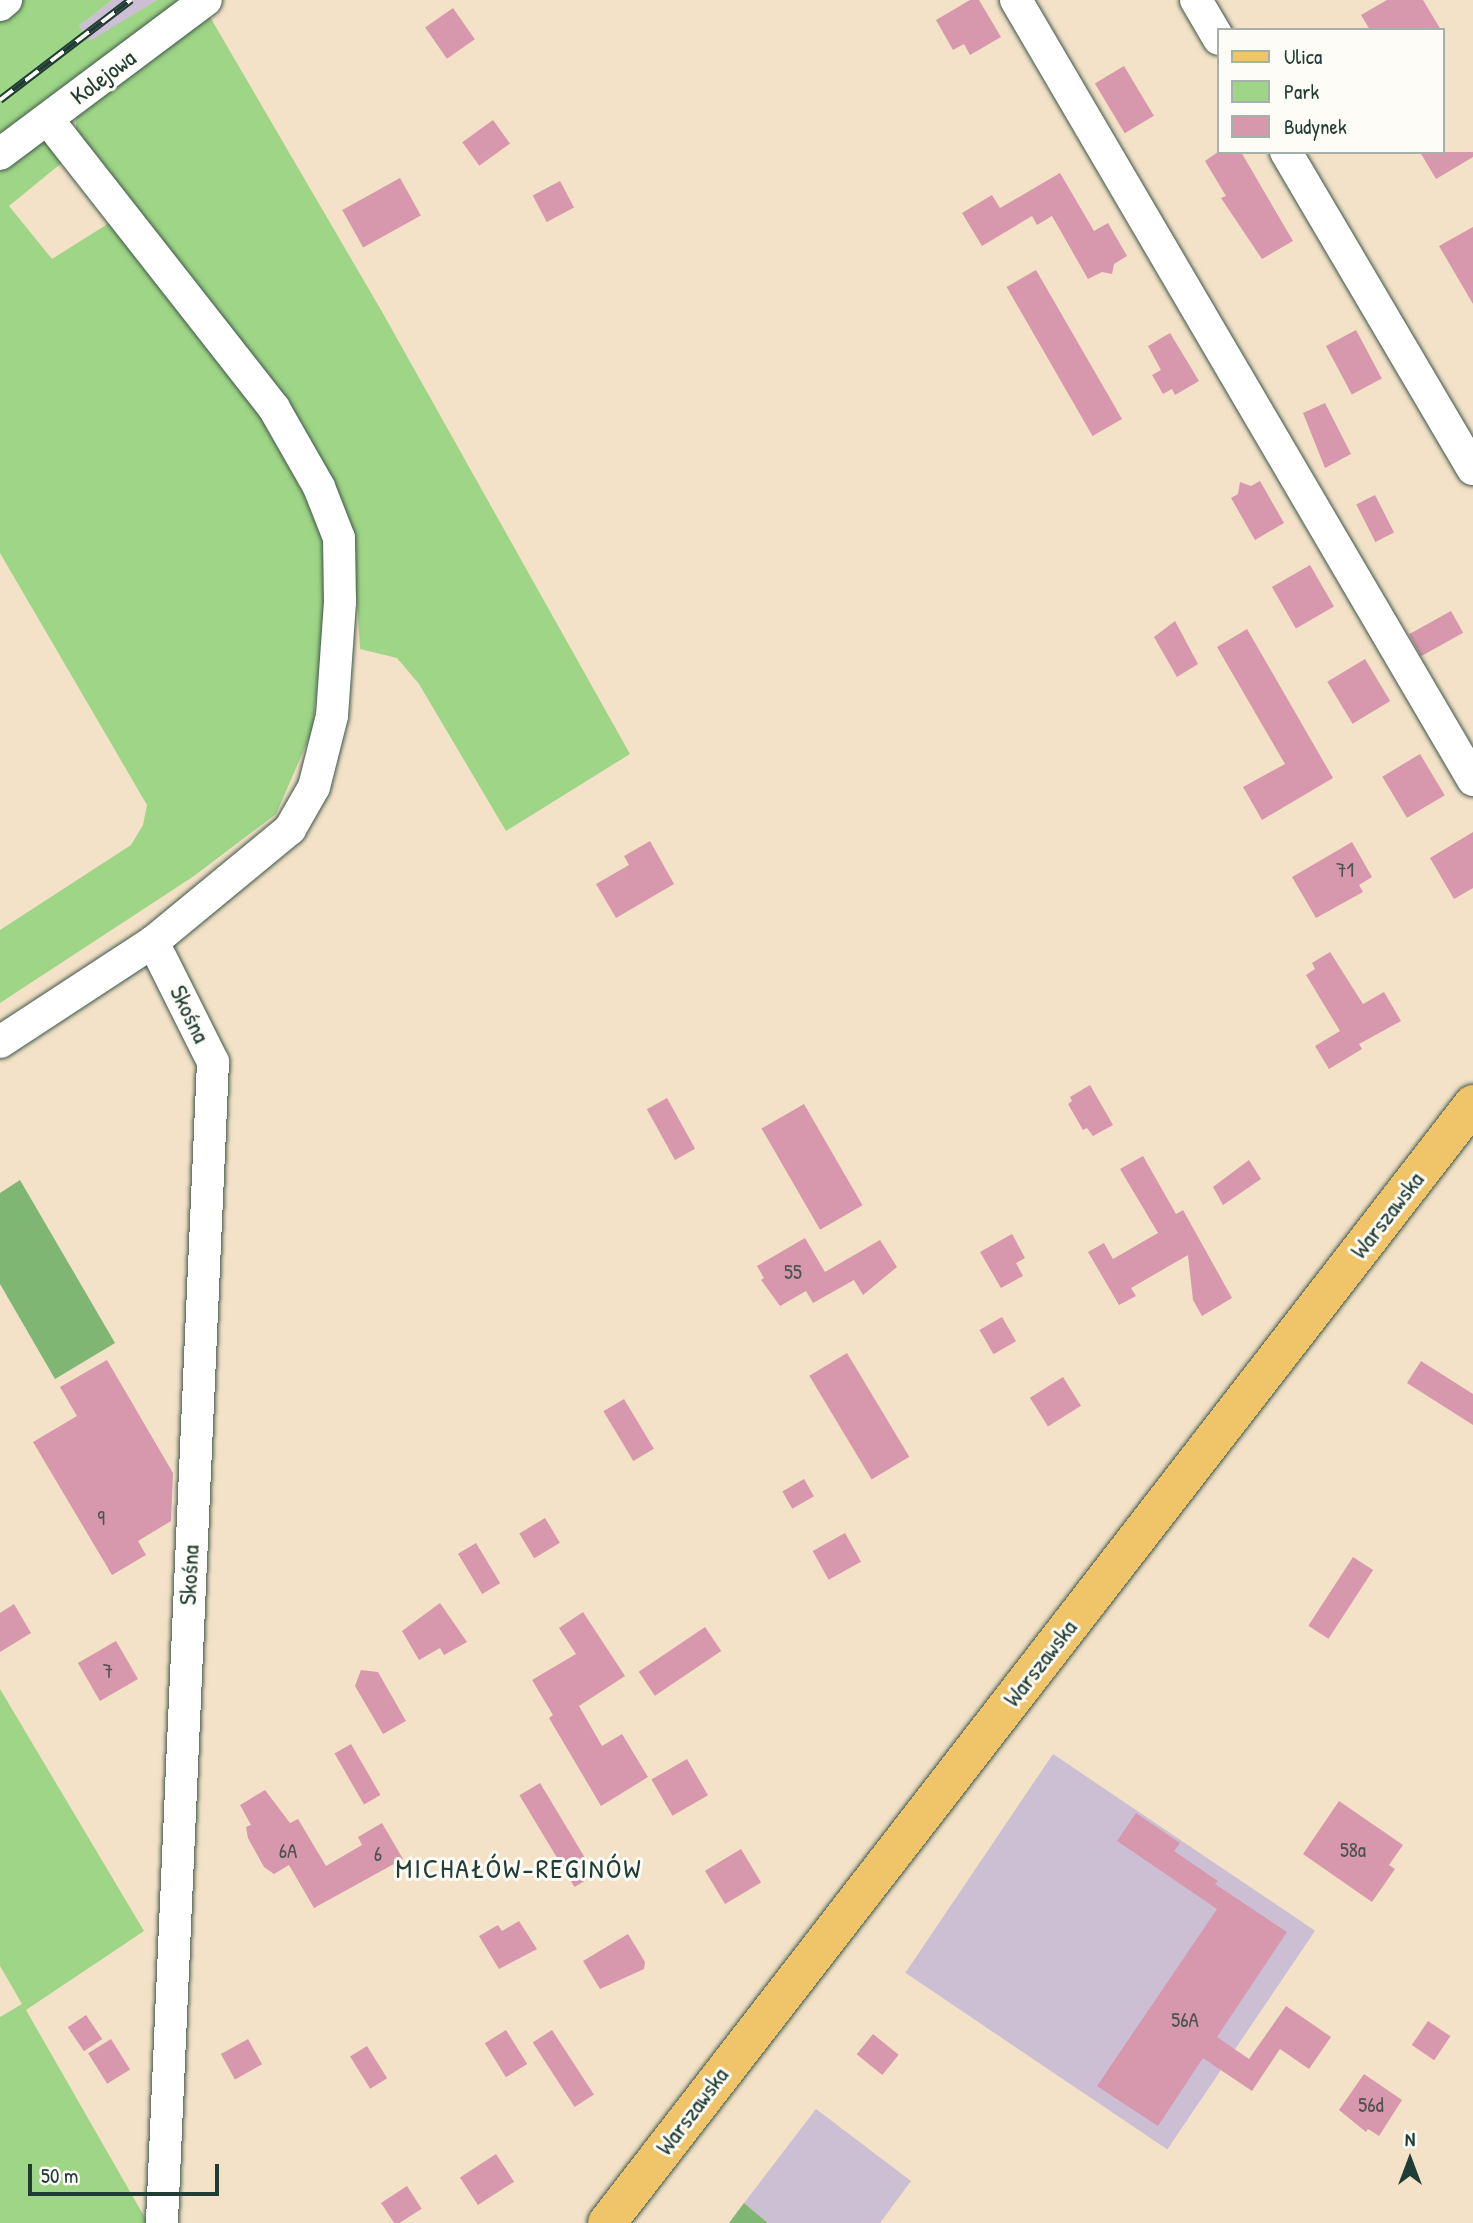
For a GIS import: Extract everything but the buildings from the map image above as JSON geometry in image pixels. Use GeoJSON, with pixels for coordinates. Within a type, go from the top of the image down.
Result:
{"type":"FeatureCollection","features":[{"type":"Feature","properties":{"kind":"main road","name":"Warszawska"},"geometry":{"type":"LineString","coordinates":[[607,2223],[1473,1104]]}},
{"type":"Feature","properties":{"kind":"street"},"geometry":{"type":"LineString","coordinates":[[0,5],[6,0]]}},
{"type":"Feature","properties":{"kind":"street","name":"Kolejowa"},"geometry":{"type":"LineString","coordinates":[[0,154],[206,0]]}},
{"type":"Feature","properties":{"kind":"street"},"geometry":{"type":"LineString","coordinates":[[1016,0],[1473,780]]}},
{"type":"Feature","properties":{"kind":"street"},"geometry":{"type":"LineString","coordinates":[[1196,0],[1218,37]]}},
{"type":"Feature","properties":{"kind":"street"},"geometry":{"type":"LineString","coordinates":[[0,1042],[153,942],[290,829],[314,787],[332,716],[340,602],[339,538],[319,487],[274,408],[47,119]]}},
{"type":"Feature","properties":{"kind":"street"},"geometry":{"type":"LineString","coordinates":[[1287,154],[1473,469]]}},
{"type":"Feature","properties":{"kind":"street","name":"Skośna"},"geometry":{"type":"LineString","coordinates":[[153,942],[213,1062],[162,2223]]}},
{"type":"Feature","properties":{"kind":"shaded area"},"geometry":{"type":"Polygon","coordinates":[[[112,0],[157,0],[90,42],[79,26],[112,0]]]}},
{"type":"Feature","properties":{"kind":"shaded area"},"geometry":{"type":"Polygon","coordinates":[[[1053,1754],[1315,1931],[1167,2150],[905,1973],[1053,1754]]]}},
{"type":"Feature","properties":{"kind":"shaded area"},"geometry":{"type":"Polygon","coordinates":[[[816,2109],[911,2181],[880,2223],[768,2223],[744,2203],[816,2109]]]}},
{"type":"Feature","properties":{"kind":"green space"},"geometry":{"type":"Polygon","coordinates":[[[21,0],[112,0],[79,26],[90,41],[157,0],[190,0],[0,138],[0,17],[21,0]]]}},
{"type":"Feature","properties":{"kind":"green space"},"geometry":{"type":"Polygon","coordinates":[[[210,17],[381,310],[630,754],[506,831],[419,684],[397,658],[360,649],[357,600],[344,541],[76,140],[76,115],[210,17]]]}},
{"type":"Feature","properties":{"kind":"green space"},"geometry":{"type":"Polygon","coordinates":[[[43,136],[64,161],[9,206],[52,259],[109,223],[264,416],[310,488],[326,541],[326,596],[313,729],[276,814],[194,876],[0,1003],[0,930],[131,845],[143,825],[147,805],[0,553],[0,171],[43,136]]]}},
{"type":"Feature","properties":{"kind":"green space"},"geometry":{"type":"Polygon","coordinates":[[[20,1180],[115,1343],[55,1379],[0,1284],[0,1193],[20,1180]]]}},
{"type":"Feature","properties":{"kind":"green space"},"geometry":{"type":"Polygon","coordinates":[[[0,1689],[144,1931],[26,2010],[148,2223],[0,2223],[0,2017],[22,2004],[0,1966],[0,1689]]]}},
{"type":"Feature","properties":{"kind":"green space"},"geometry":{"type":"Polygon","coordinates":[[[744,2203],[768,2223],[729,2223],[744,2203]]]}},
{"type":"Feature","properties":{"kind":"railway"},"geometry":{"type":"LineString","coordinates":[[0,100],[131,0]]}},
{"type":"Feature","properties":{"kind":"district","name":"MICHAŁÓW-REGINÓW"},"geometry":{"type":"Point","coordinates":[519,1868]}}]}
